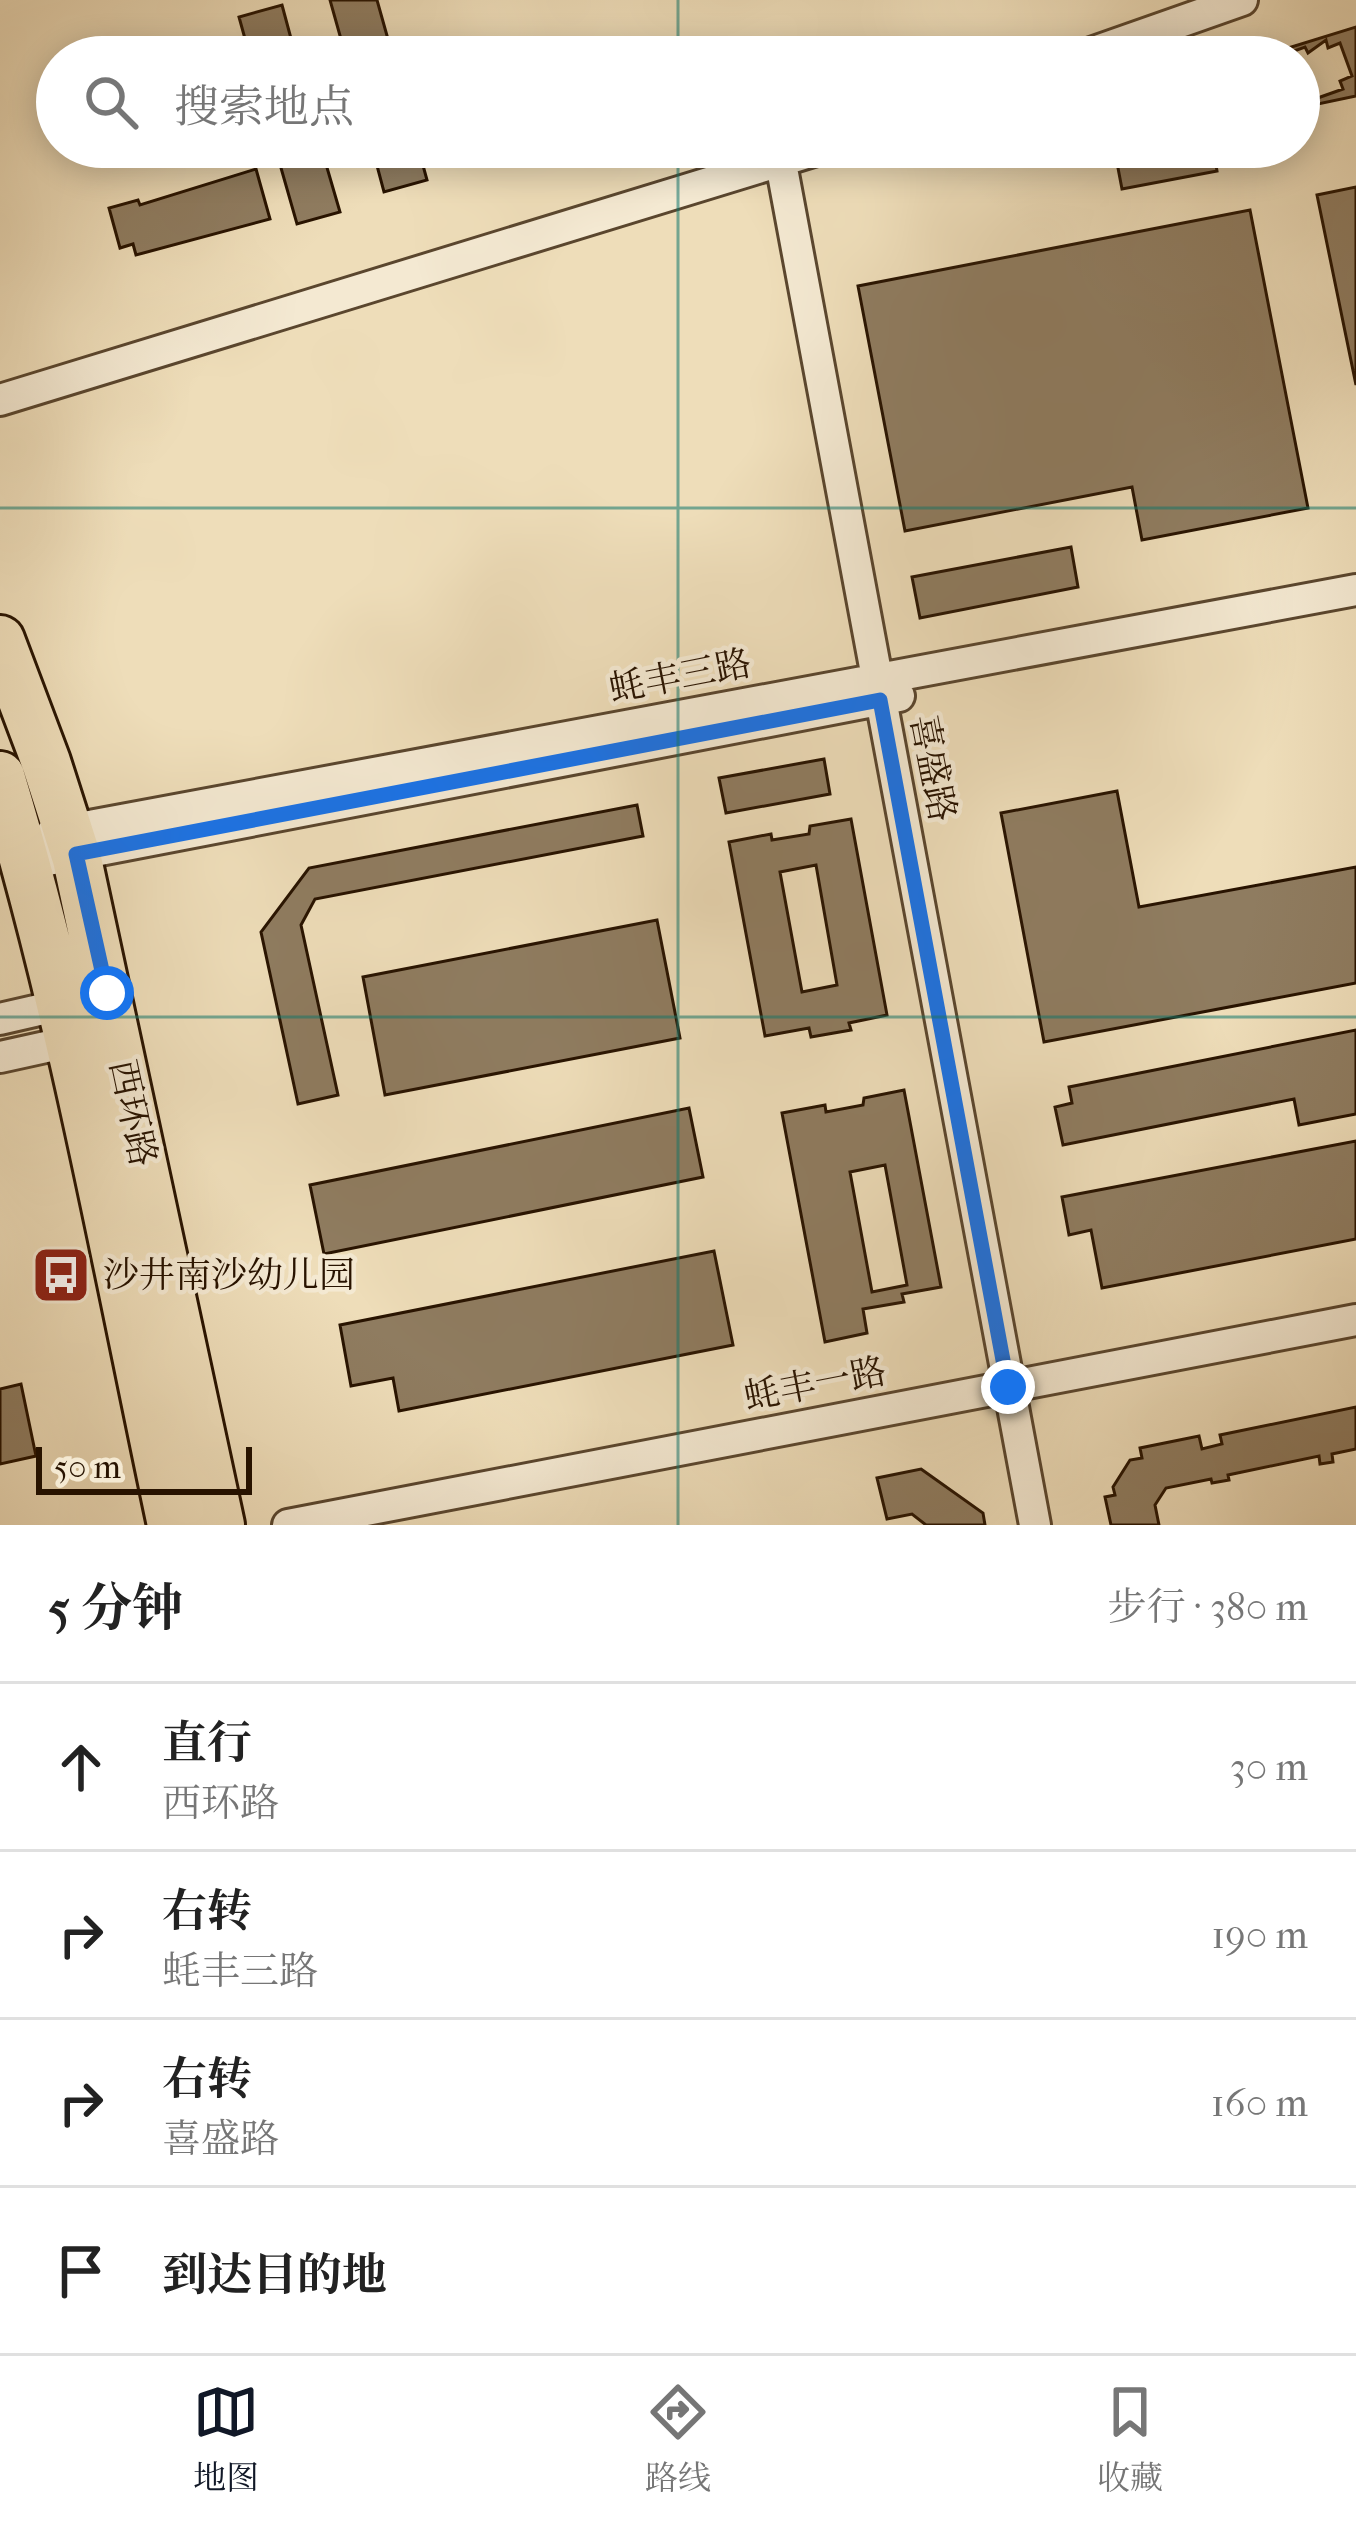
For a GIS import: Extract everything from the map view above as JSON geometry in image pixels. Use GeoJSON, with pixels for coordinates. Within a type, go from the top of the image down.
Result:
{"type":"FeatureCollection","features":[{"type":"Feature","properties":{"kind":"main road","name":"西环路"},"geometry":{"type":"LineString","coordinates":[[0,640],[72,842],[220,1525]]}},
{"type":"Feature","properties":{"kind":"main road","name":"西环路"},"geometry":{"type":"LineString","coordinates":[[0,776],[64,1024],[172,1525]]}},
{"type":"Feature","properties":{"kind":"street"},"geometry":{"type":"LineString","coordinates":[[1120,36],[1163,13],[1242,0]]}},
{"type":"Feature","properties":{"kind":"street"},"geometry":{"type":"LineString","coordinates":[[0,400],[765,168]]}},
{"type":"Feature","properties":{"kind":"street","name":"喜盛路"},"geometry":{"type":"LineString","coordinates":[[782,168],[1034,1525]]}},
{"type":"Feature","properties":{"kind":"street","name":"蚝丰三路"},"geometry":{"type":"LineString","coordinates":[[879,690],[1356,590]]}},
{"type":"Feature","properties":{"kind":"street","name":"蚝丰三路"},"geometry":{"type":"LineString","coordinates":[[23,852],[879,690],[1356,609]]}},
{"type":"Feature","properties":{"kind":"street"},"geometry":{"type":"LineString","coordinates":[[0,1057],[64,1024],[111,1012]]}},
{"type":"Feature","properties":{"kind":"street"},"geometry":{"type":"LineString","coordinates":[[0,1019],[64,1024]]}},
{"type":"Feature","properties":{"kind":"street","name":"蚝丰一路"},"geometry":{"type":"LineString","coordinates":[[288,1525],[1356,1320]]}},
{"type":"Feature","properties":{"kind":"building"},"geometry":{"type":"Polygon","coordinates":[[[330,0],[377,0],[387,36],[340,36],[330,0]]]}},
{"type":"Feature","properties":{"kind":"building"},"geometry":{"type":"Polygon","coordinates":[[[282,5],[290,36],[244,36],[239,17],[282,5]]]}},
{"type":"Feature","properties":{"kind":"building"},"geometry":{"type":"Polygon","coordinates":[[[1356,27],[1356,96],[1320,104],[1320,38],[1356,27]]]}},
{"type":"Feature","properties":{"kind":"building"},"geometry":{"type":"Polygon","coordinates":[[[1326,40],[1328,48],[1340,43],[1352,76],[1340,81],[1343,89],[1320,97],[1320,44],[1326,40]]]}},
{"type":"Feature","properties":{"kind":"building"},"geometry":{"type":"Polygon","coordinates":[[[281,168],[327,168],[340,212],[297,224],[281,168]]]}},
{"type":"Feature","properties":{"kind":"building"},"geometry":{"type":"Polygon","coordinates":[[[378,168],[424,168],[427,180],[384,192],[378,168]]]}},
{"type":"Feature","properties":{"kind":"building"},"geometry":{"type":"Polygon","coordinates":[[[1118,168],[1216,168],[1217,171],[1122,189],[1118,168]]]}},
{"type":"Feature","properties":{"kind":"building"},"geometry":{"type":"Polygon","coordinates":[[[256,169],[270,219],[136,255],[133,244],[120,248],[109,208],[138,200],[140,205],[256,169]]]}},
{"type":"Feature","properties":{"kind":"building"},"geometry":{"type":"Polygon","coordinates":[[[1356,187],[1356,385],[1317,195],[1356,187]]]}},
{"type":"Feature","properties":{"kind":"building"},"geometry":{"type":"Polygon","coordinates":[[[1250,210],[1308,508],[1142,540],[1132,487],[905,531],[858,286],[1250,210]]]}},
{"type":"Feature","properties":{"kind":"building"},"geometry":{"type":"Polygon","coordinates":[[[1071,547],[1078,587],[920,618],[912,577],[1071,547]]]}},
{"type":"Feature","properties":{"kind":"building"},"geometry":{"type":"Polygon","coordinates":[[[824,759],[830,794],[726,813],[719,778],[824,759]]]}},
{"type":"Feature","properties":{"kind":"building"},"geometry":{"type":"Polygon","coordinates":[[[1117,791],[1139,907],[1356,867],[1356,983],[1044,1042],[1001,813],[1117,791]]]}},
{"type":"Feature","properties":{"kind":"building"},"geometry":{"type":"Polygon","coordinates":[[[637,805],[643,836],[315,899],[301,925],[338,1095],[298,1104],[261,932],[309,868],[637,805]]]}},
{"type":"Feature","properties":{"kind":"building"},"geometry":{"type":"Polygon","coordinates":[[[851,819],[887,1015],[849,1023],[851,1030],[811,1037],[809,1028],[765,1036],[729,842],[771,834],[772,840],[809,834],[810,826],[851,819]],[[816,865],[780,872],[802,992],[837,985],[816,865]]]}},
{"type":"Feature","properties":{"kind":"building"},"geometry":{"type":"Polygon","coordinates":[[[657,920],[680,1038],[385,1095],[363,977],[657,920]]]}},
{"type":"Feature","properties":{"kind":"building"},"geometry":{"type":"Polygon","coordinates":[[[1356,1030],[1356,1114],[1299,1125],[1294,1099],[1063,1145],[1055,1107],[1072,1103],[1069,1087],[1356,1030]]]}},
{"type":"Feature","properties":{"kind":"building"},"geometry":{"type":"Polygon","coordinates":[[[904,1090],[941,1287],[902,1294],[904,1302],[863,1309],[867,1333],[825,1342],[782,1113],[825,1105],[826,1112],[863,1105],[864,1098],[904,1090]],[[885,1165],[850,1172],[872,1292],[907,1285],[885,1165]]]}},
{"type":"Feature","properties":{"kind":"building"},"geometry":{"type":"Polygon","coordinates":[[[689,1108],[703,1177],[324,1254],[310,1185],[689,1108]]]}},
{"type":"Feature","properties":{"kind":"building"},"geometry":{"type":"Polygon","coordinates":[[[1356,1141],[1356,1239],[1102,1288],[1091,1230],[1069,1235],[1062,1197],[1356,1141]]]}},
{"type":"Feature","properties":{"kind":"building"},"geometry":{"type":"Polygon","coordinates":[[[714,1251],[733,1345],[399,1411],[393,1378],[351,1386],[340,1325],[714,1251]]]}},
{"type":"Feature","properties":{"kind":"building"},"geometry":{"type":"Polygon","coordinates":[[[21,1384],[36,1456],[0,1464],[0,1389],[21,1384]]]}},
{"type":"Feature","properties":{"kind":"building"},"geometry":{"type":"Polygon","coordinates":[[[1356,1407],[1356,1449],[1332,1454],[1333,1462],[1320,1464],[1319,1456],[1228,1475],[1229,1480],[1166,1488],[1155,1505],[1159,1525],[1111,1525],[1105,1497],[1115,1495],[1113,1487],[1130,1460],[1142,1458],[1140,1448],[1199,1436],[1202,1449],[1222,1444],[1220,1435],[1356,1407]]]}},
{"type":"Feature","properties":{"kind":"building"},"geometry":{"type":"Polygon","coordinates":[[[921,1469],[983,1513],[985,1525],[926,1525],[912,1514],[887,1519],[877,1478],[921,1469]]]}},
{"type":"Feature","properties":{"kind":"place","name":"沙井南沙幼儿园"},"geometry":{"type":"Point","coordinates":[61,1275]}},
{"type":"Feature","properties":{"kind":"route"},"geometry":{"type":"LineString","coordinates":[[107,993],[76,854],[880,700],[1008,1387]]}}]}
